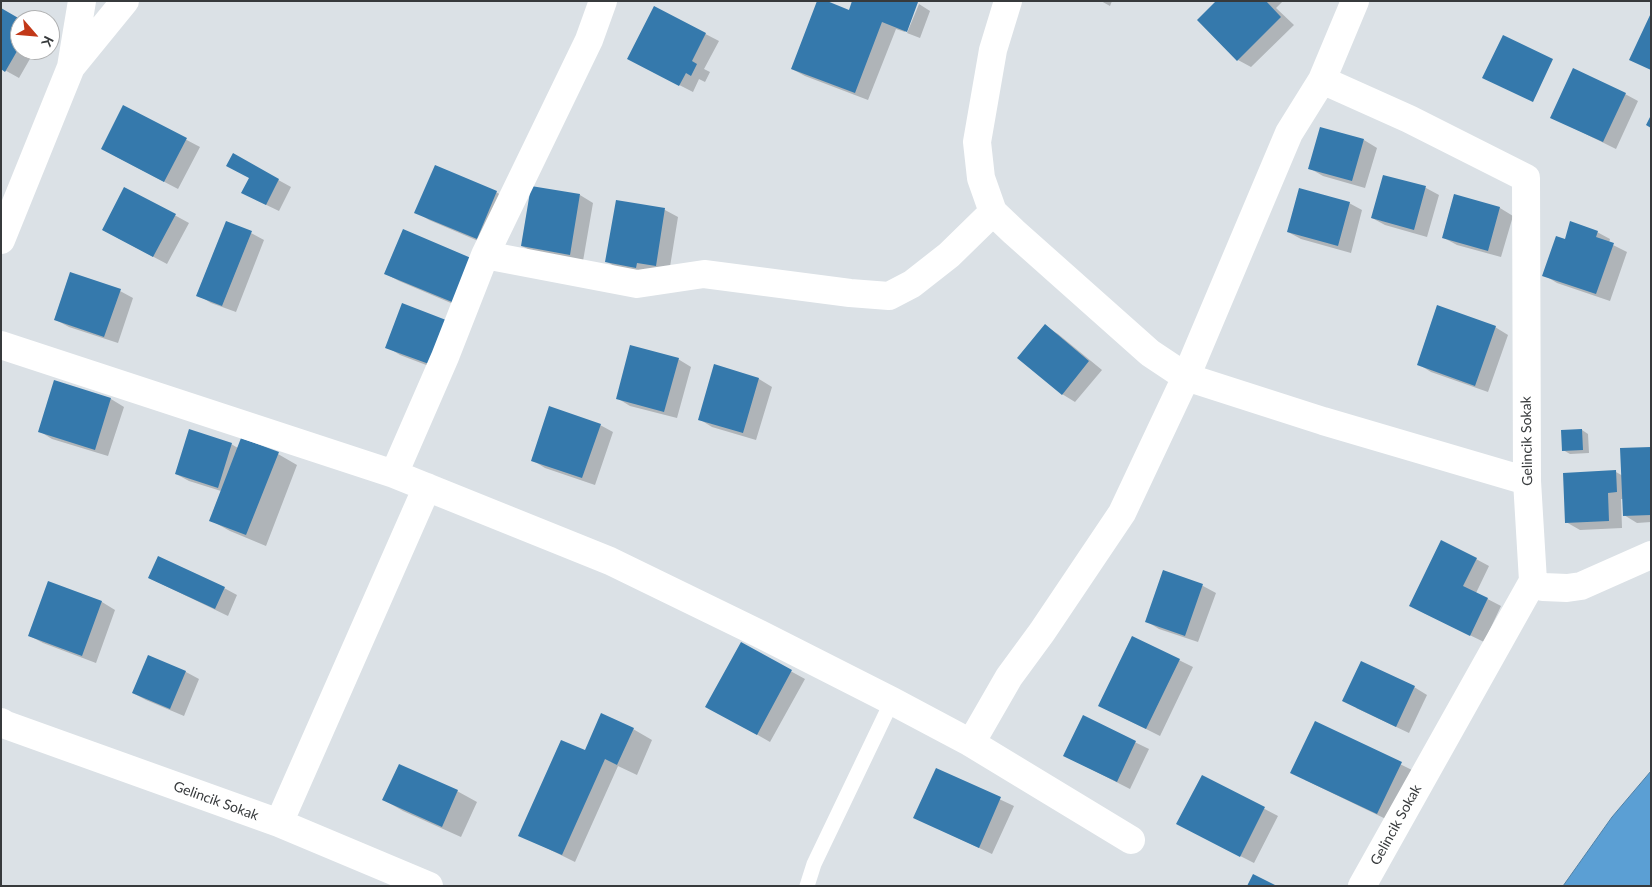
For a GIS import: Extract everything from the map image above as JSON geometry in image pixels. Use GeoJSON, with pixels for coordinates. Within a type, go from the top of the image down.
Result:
{"type":"FeatureCollection","features":[{"type":"Feature","properties":{"kind":"street"},"geometry":{"type":"LineString","coordinates":[[1,240],[71,67],[82,1]]}},
{"type":"Feature","properties":{"kind":"street"},"geometry":{"type":"LineString","coordinates":[[71,67],[125,1]]}},
{"type":"Feature","properties":{"kind":"street"},"geometry":{"type":"LineString","coordinates":[[394,474],[445,357],[485,256],[589,40],[604,1]]}},
{"type":"Feature","properties":{"kind":"street"},"geometry":{"type":"LineString","coordinates":[[971,743],[1009,677],[1042,632],[1122,513],[1186,377],[1289,133],[1322,80],[1355,1]]}},
{"type":"Feature","properties":{"kind":"street"},"geometry":{"type":"LineString","coordinates":[[1000,4],[977,142],[981,178],[993,212],[1072,285],[1150,353],[1186,377],[1527,481]]}},
{"type":"Feature","properties":{"kind":"street","name":"Gelincik Sokak"},"geometry":{"type":"LineString","coordinates":[[1322,80],[1409,118],[1526,178],[1527,481],[1533,581],[1362,886]]}},
{"type":"Feature","properties":{"kind":"street"},"geometry":{"type":"LineString","coordinates":[[485,256],[636,284],[704,274],[850,293],[889,296],[912,284],[949,255],[993,212]]}},
{"type":"Feature","properties":{"kind":"street"},"geometry":{"type":"LineString","coordinates":[[1,345],[394,474],[610,561],[760,634],[971,743],[1131,840]]}},
{"type":"Feature","properties":{"kind":"street"},"geometry":{"type":"LineString","coordinates":[[279,823],[427,487]]}},
{"type":"Feature","properties":{"kind":"street"},"geometry":{"type":"LineString","coordinates":[[1533,581],[1543,587],[1567,588],[1581,586],[1651,555]]}},
{"type":"Feature","properties":{"kind":"street","name":"Gelincik Sokak"},"geometry":{"type":"LineString","coordinates":[[1,722],[279,823],[429,886]]}},
{"type":"Feature","properties":{"kind":"lane"},"geometry":{"type":"LineString","coordinates":[[807,886],[814,864],[892,701]]}},
{"type":"Feature","properties":{"kind":"water"},"geometry":{"type":"Polygon","coordinates":[[[1651,771],[1651,886],[1563,886],[1612,817],[1651,771]]]}},
{"type":"Feature","properties":{"kind":"building"},"geometry":{"type":"Polygon","coordinates":[[[817,1],[827,1],[849,10],[852,1],[918,2],[907,32],[882,22],[855,93],[791,69],[817,1]]]}},
{"type":"Feature","properties":{"kind":"building"},"geometry":{"type":"Polygon","coordinates":[[[1216,1],[1266,1],[1281,17],[1237,61],[1197,20],[1216,1]]]}},
{"type":"Feature","properties":{"kind":"building"},"geometry":{"type":"Polygon","coordinates":[[[654,6],[706,33],[692,61],[697,64],[691,76],[686,73],[679,86],[627,59],[654,6]]]}},
{"type":"Feature","properties":{"kind":"building"},"geometry":{"type":"Polygon","coordinates":[[[1,8],[10,13],[10,60],[12,60],[5,72],[1,69],[1,8]]]}},
{"type":"Feature","properties":{"kind":"building"},"geometry":{"type":"Polygon","coordinates":[[[1651,13],[1651,70],[1629,60],[1651,13]]]}},
{"type":"Feature","properties":{"kind":"building"},"geometry":{"type":"Polygon","coordinates":[[[1503,35],[1553,59],[1533,102],[1482,78],[1503,35]]]}},
{"type":"Feature","properties":{"kind":"building"},"geometry":{"type":"Polygon","coordinates":[[[1573,68],[1626,93],[1603,142],[1550,118],[1573,68]]]}},
{"type":"Feature","properties":{"kind":"building"},"geometry":{"type":"Polygon","coordinates":[[[123,105],[187,138],[164,182],[101,149],[123,105]]]}},
{"type":"Feature","properties":{"kind":"building"},"geometry":{"type":"Polygon","coordinates":[[[1651,115],[1651,128],[1646,125],[1651,115]]]}},
{"type":"Feature","properties":{"kind":"building"},"geometry":{"type":"Polygon","coordinates":[[[1320,127],[1364,139],[1352,181],[1308,169],[1320,127]]]}},
{"type":"Feature","properties":{"kind":"building"},"geometry":{"type":"Polygon","coordinates":[[[233,153],[279,179],[266,205],[241,193],[249,178],[226,166],[233,153]]]}},
{"type":"Feature","properties":{"kind":"building"},"geometry":{"type":"Polygon","coordinates":[[[435,165],[497,191],[477,239],[414,213],[435,165]]]}},
{"type":"Feature","properties":{"kind":"building"},"geometry":{"type":"Polygon","coordinates":[[[1383,175],[1426,186],[1414,230],[1371,218],[1383,175]]]}},
{"type":"Feature","properties":{"kind":"building"},"geometry":{"type":"Polygon","coordinates":[[[531,186],[580,194],[570,255],[521,246],[531,186]]]}},
{"type":"Feature","properties":{"kind":"building"},"geometry":{"type":"Polygon","coordinates":[[[124,187],[176,214],[153,257],[102,230],[124,187]]]}},
{"type":"Feature","properties":{"kind":"building"},"geometry":{"type":"Polygon","coordinates":[[[1299,188],[1350,202],[1338,246],[1287,232],[1299,188]]]}},
{"type":"Feature","properties":{"kind":"building"},"geometry":{"type":"Polygon","coordinates":[[[1454,194],[1500,207],[1488,251],[1442,238],[1454,194]]]}},
{"type":"Feature","properties":{"kind":"building"},"geometry":{"type":"Polygon","coordinates":[[[616,200],[665,208],[656,266],[637,263],[636,268],[605,262],[616,200]]]}},
{"type":"Feature","properties":{"kind":"building"},"geometry":{"type":"Polygon","coordinates":[[[226,221],[252,231],[222,306],[196,296],[226,221]]]}},
{"type":"Feature","properties":{"kind":"building"},"geometry":{"type":"Polygon","coordinates":[[[1570,221],[1598,231],[1596,237],[1614,243],[1596,294],[1542,276],[1556,236],[1565,239],[1570,221]]]}},
{"type":"Feature","properties":{"kind":"building"},"geometry":{"type":"Polygon","coordinates":[[[403,229],[471,258],[452,302],[384,274],[403,229]]]}},
{"type":"Feature","properties":{"kind":"building"},"geometry":{"type":"Polygon","coordinates":[[[70,272],[121,289],[104,337],[54,320],[70,272]]]}},
{"type":"Feature","properties":{"kind":"building"},"geometry":{"type":"Polygon","coordinates":[[[402,303],[446,320],[429,364],[385,348],[402,303]]]}},
{"type":"Feature","properties":{"kind":"building"},"geometry":{"type":"Polygon","coordinates":[[[1437,305],[1496,326],[1475,386],[1417,365],[1437,305]]]}},
{"type":"Feature","properties":{"kind":"building"},"geometry":{"type":"Polygon","coordinates":[[[1045,324],[1089,361],[1062,395],[1017,358],[1045,324]]]}},
{"type":"Feature","properties":{"kind":"building"},"geometry":{"type":"Polygon","coordinates":[[[630,345],[679,358],[664,412],[616,399],[630,345]]]}},
{"type":"Feature","properties":{"kind":"building"},"geometry":{"type":"Polygon","coordinates":[[[714,364],[759,378],[743,433],[698,420],[714,364]]]}},
{"type":"Feature","properties":{"kind":"building"},"geometry":{"type":"Polygon","coordinates":[[[54,380],[111,398],[95,450],[38,432],[54,380]]]}},
{"type":"Feature","properties":{"kind":"building"},"geometry":{"type":"Polygon","coordinates":[[[549,406],[601,424],[582,478],[531,461],[549,406]]]}},
{"type":"Feature","properties":{"kind":"building"},"geometry":{"type":"Polygon","coordinates":[[[189,429],[232,443],[218,488],[175,474],[189,429]]]}},
{"type":"Feature","properties":{"kind":"building"},"geometry":{"type":"Polygon","coordinates":[[[1582,429],[1583,450],[1562,451],[1561,430],[1582,429]]]}},
{"type":"Feature","properties":{"kind":"building"},"geometry":{"type":"Polygon","coordinates":[[[241,438],[279,452],[246,535],[209,521],[241,438]]]}},
{"type":"Feature","properties":{"kind":"building"},"geometry":{"type":"Polygon","coordinates":[[[1651,447],[1651,515],[1623,516],[1620,448],[1651,447]]]}},
{"type":"Feature","properties":{"kind":"building"},"geometry":{"type":"Polygon","coordinates":[[[1616,470],[1617,492],[1608,493],[1609,521],[1565,523],[1563,473],[1616,470]]]}},
{"type":"Feature","properties":{"kind":"building"},"geometry":{"type":"Polygon","coordinates":[[[1441,540],[1477,558],[1463,586],[1488,598],[1470,636],[1409,606],[1441,540]]]}},
{"type":"Feature","properties":{"kind":"building"},"geometry":{"type":"Polygon","coordinates":[[[158,556],[225,587],[215,609],[148,578],[158,556]]]}},
{"type":"Feature","properties":{"kind":"building"},"geometry":{"type":"Polygon","coordinates":[[[1163,570],[1203,584],[1185,636],[1145,622],[1163,570]]]}},
{"type":"Feature","properties":{"kind":"building"},"geometry":{"type":"Polygon","coordinates":[[[48,581],[102,601],[82,656],[28,636],[48,581]]]}},
{"type":"Feature","properties":{"kind":"building"},"geometry":{"type":"Polygon","coordinates":[[[1132,636],[1180,659],[1146,729],[1098,706],[1132,636]]]}},
{"type":"Feature","properties":{"kind":"building"},"geometry":{"type":"Polygon","coordinates":[[[741,642],[792,670],[757,735],[705,707],[741,642]]]}},
{"type":"Feature","properties":{"kind":"building"},"geometry":{"type":"Polygon","coordinates":[[[148,655],[186,671],[170,709],[132,693],[148,655]]]}},
{"type":"Feature","properties":{"kind":"building"},"geometry":{"type":"Polygon","coordinates":[[[1361,661],[1415,686],[1396,727],[1342,701],[1361,661]]]}},
{"type":"Feature","properties":{"kind":"building"},"geometry":{"type":"Polygon","coordinates":[[[601,713],[634,728],[617,765],[605,759],[562,855],[518,836],[561,740],[585,750],[601,713]]]}},
{"type":"Feature","properties":{"kind":"building"},"geometry":{"type":"Polygon","coordinates":[[[1083,715],[1136,741],[1117,782],[1063,756],[1083,715]]]}},
{"type":"Feature","properties":{"kind":"building"},"geometry":{"type":"Polygon","coordinates":[[[1315,721],[1402,762],[1377,814],[1290,773],[1315,721]]]}},
{"type":"Feature","properties":{"kind":"building"},"geometry":{"type":"Polygon","coordinates":[[[399,764],[458,790],[442,827],[382,800],[399,764]]]}},
{"type":"Feature","properties":{"kind":"building"},"geometry":{"type":"Polygon","coordinates":[[[936,768],[1001,797],[979,848],[913,818],[936,768]]]}},
{"type":"Feature","properties":{"kind":"building"},"geometry":{"type":"Polygon","coordinates":[[[1202,775],[1265,807],[1240,857],[1176,824],[1202,775]]]}},
{"type":"Feature","properties":{"kind":"building"},"geometry":{"type":"Polygon","coordinates":[[[1253,874],[1277,886],[1247,886],[1253,874]]]}}]}
